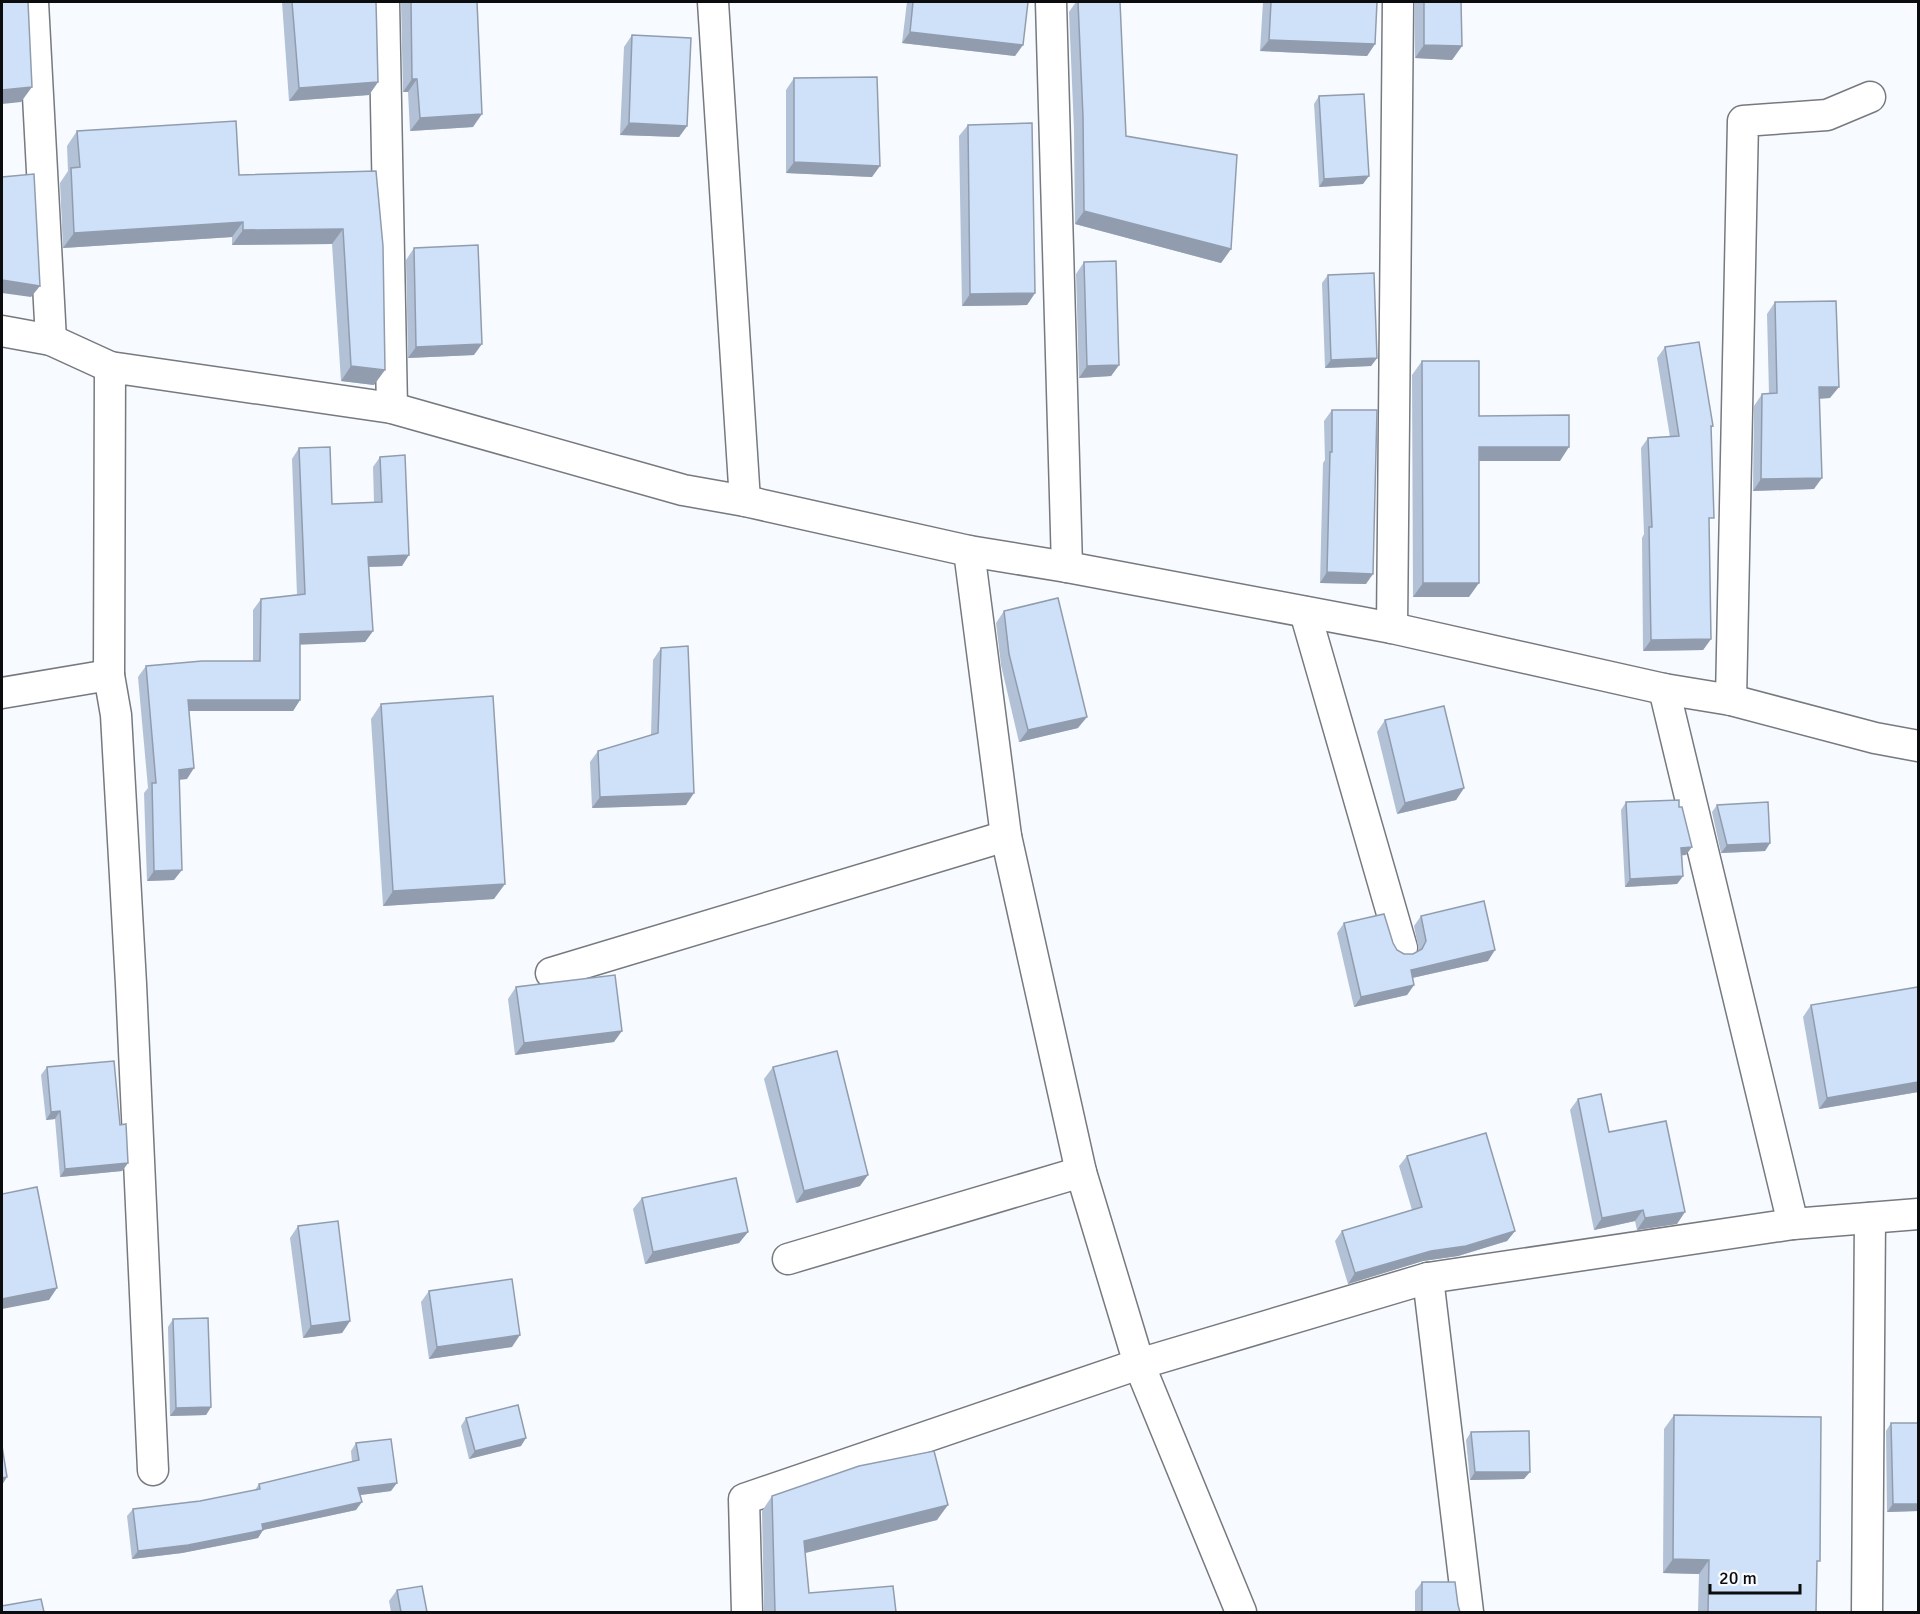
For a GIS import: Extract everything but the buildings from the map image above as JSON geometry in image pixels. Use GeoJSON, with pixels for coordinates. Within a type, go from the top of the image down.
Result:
{"type":"FeatureCollection","features":[{"type":"Feature","properties":{"kind":"street"},"geometry":{"type":"LineString","coordinates":[[33,2],[51,340]]}},
{"type":"Feature","properties":{"kind":"street"},"geometry":{"type":"LineString","coordinates":[[384,2],[392,408]]}},
{"type":"Feature","properties":{"kind":"street"},"geometry":{"type":"LineString","coordinates":[[713,2],[745,501]]}},
{"type":"Feature","properties":{"kind":"street"},"geometry":{"type":"LineString","coordinates":[[1051,2],[1067,567]]}},
{"type":"Feature","properties":{"kind":"street"},"geometry":{"type":"LineString","coordinates":[[1392,628],[1398,2]]}},
{"type":"Feature","properties":{"kind":"street"},"geometry":{"type":"LineString","coordinates":[[1731,700],[1743,122],[1827,115],[1870,97]]}},
{"type":"Feature","properties":{"kind":"street"},"geometry":{"type":"LineString","coordinates":[[2,331],[51,340],[110,366],[392,408],[683,490],[745,501],[969,551],[1067,567],[1392,628],[1664,689],[1731,700],[1918,747]]}},
{"type":"Feature","properties":{"kind":"street"},"geometry":{"type":"LineString","coordinates":[[110,366],[109,675],[116,715],[153,1470]]}},
{"type":"Feature","properties":{"kind":"street"},"geometry":{"type":"LineString","coordinates":[[969,551],[1006,836],[1081,1172],[1139,1364],[1241,1612]]}},
{"type":"Feature","properties":{"kind":"street"},"geometry":{"type":"LineString","coordinates":[[1305,612],[1402,948]]}},
{"type":"Feature","properties":{"kind":"street"},"geometry":{"type":"LineString","coordinates":[[2,693],[109,675]]}},
{"type":"Feature","properties":{"kind":"street"},"geometry":{"type":"LineString","coordinates":[[1664,689],[1793,1224]]}},
{"type":"Feature","properties":{"kind":"street"},"geometry":{"type":"LineString","coordinates":[[551,973],[1006,836]]}},
{"type":"Feature","properties":{"kind":"street"},"geometry":{"type":"LineString","coordinates":[[788,1259],[1081,1172]]}},
{"type":"Feature","properties":{"kind":"street"},"geometry":{"type":"LineString","coordinates":[[747,1612],[744,1498],[1139,1364],[1428,1278],[1793,1224],[1918,1215]]}},
{"type":"Feature","properties":{"kind":"street"},"geometry":{"type":"LineString","coordinates":[[1867,1612],[1870,1218]]}},
{"type":"Feature","properties":{"kind":"street"},"geometry":{"type":"LineString","coordinates":[[1428,1278],[1468,1612]]}}]}
